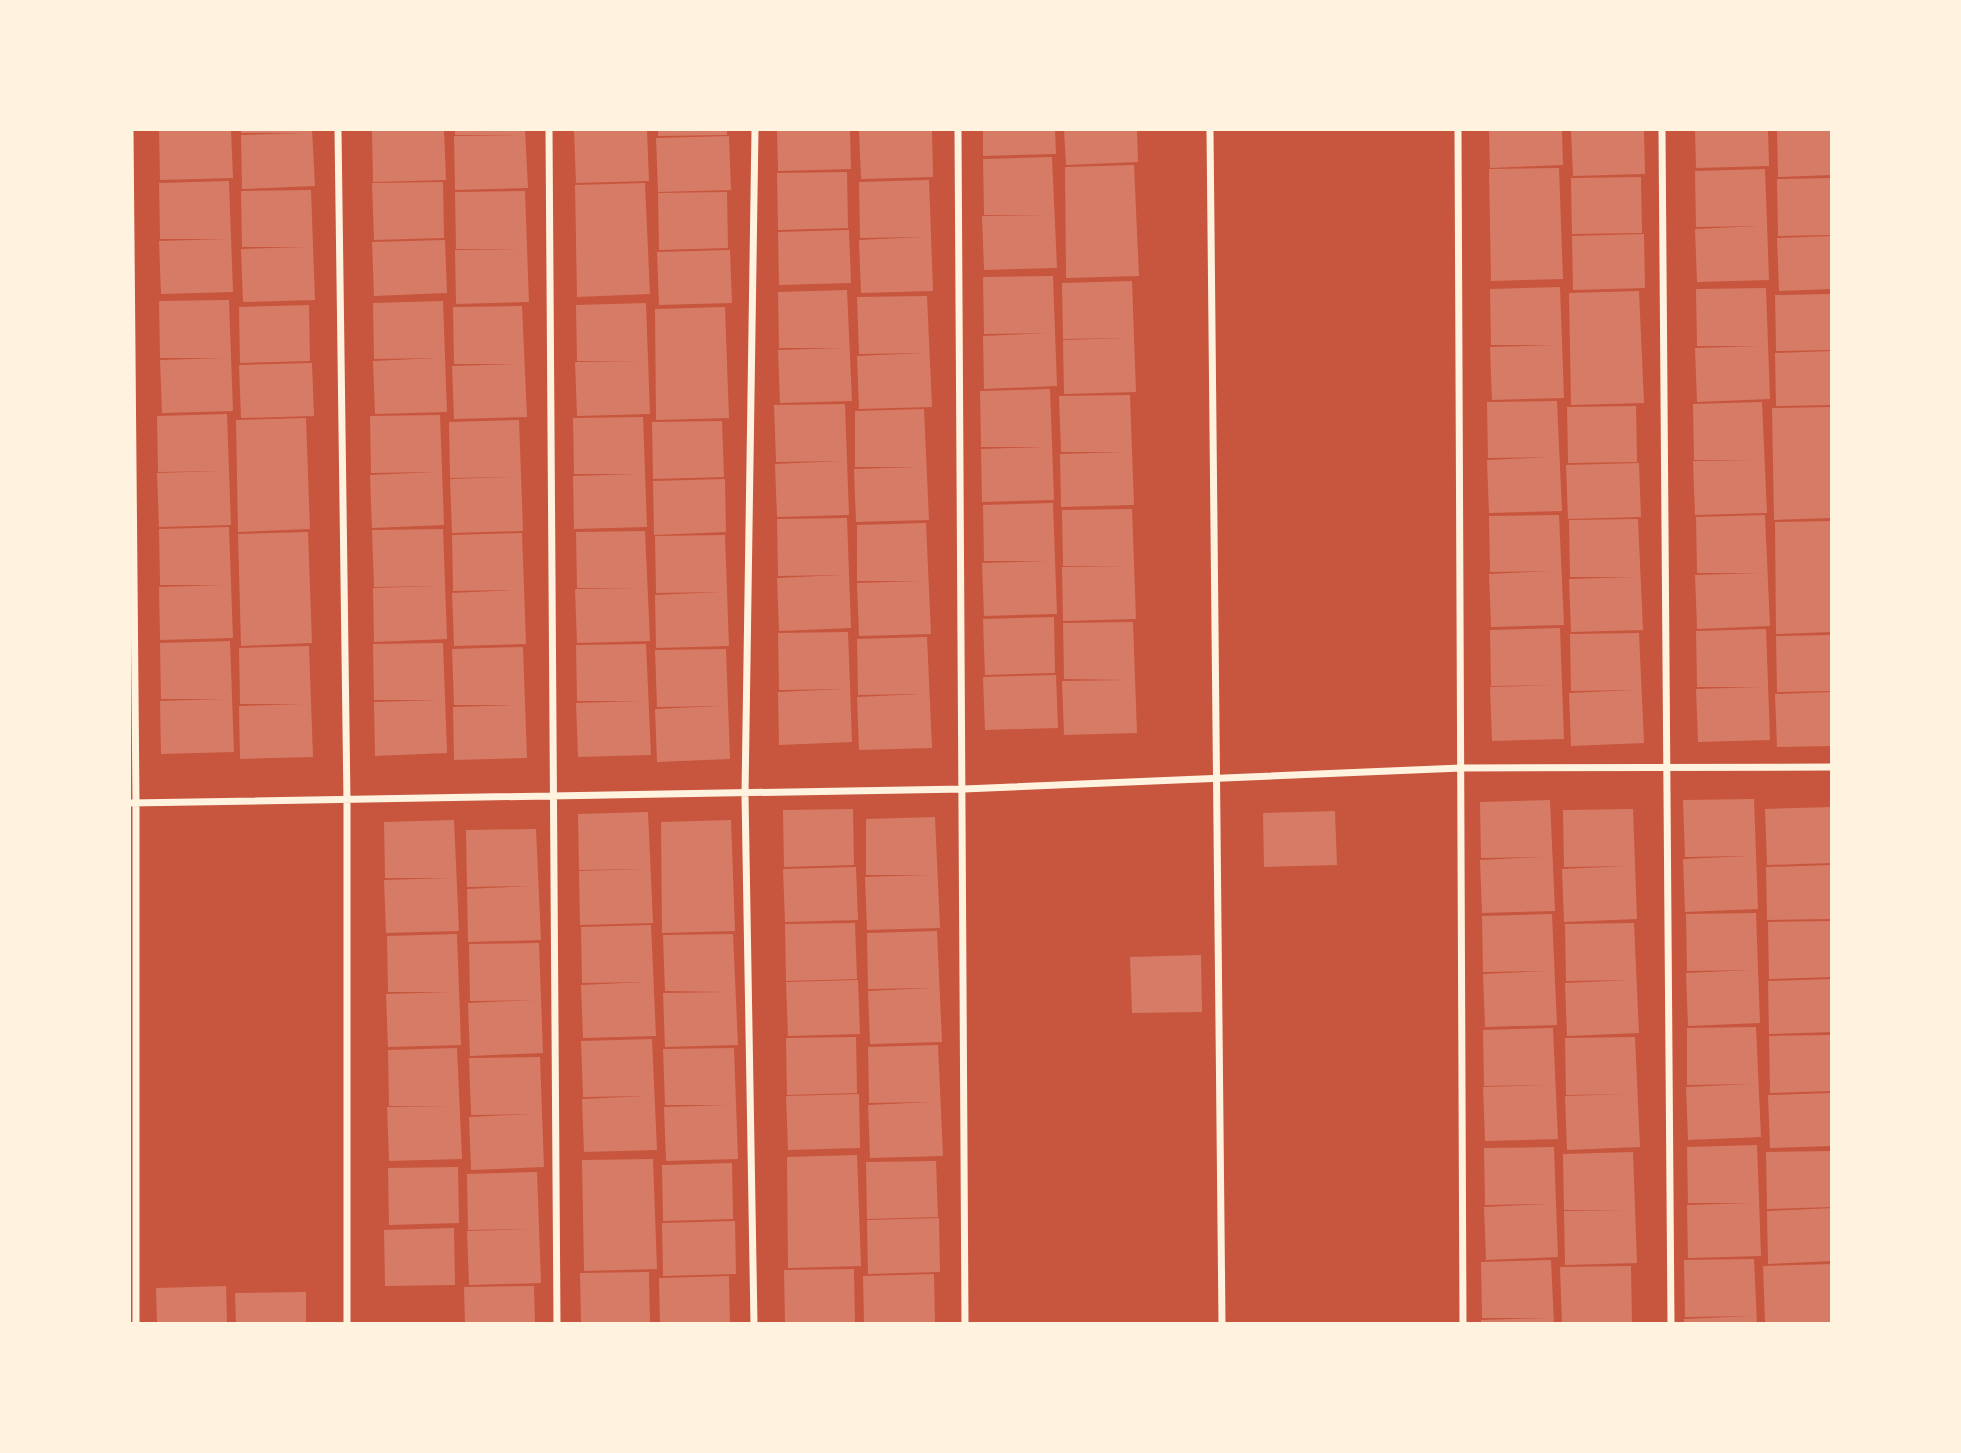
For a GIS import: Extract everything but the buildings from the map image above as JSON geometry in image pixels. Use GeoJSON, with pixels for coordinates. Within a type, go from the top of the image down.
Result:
{"type":"FeatureCollection","features":[{"type":"Feature","properties":{"kind":"street"},"geometry":{"type":"LineString","coordinates":[[130,130],[136,1324]]}},
{"type":"Feature","properties":{"kind":"street"},"geometry":{"type":"LineString","coordinates":[[338,130],[347,802],[347,1324]]}},
{"type":"Feature","properties":{"kind":"street"},"geometry":{"type":"LineString","coordinates":[[550,130],[557,1324]]}},
{"type":"Feature","properties":{"kind":"street"},"geometry":{"type":"LineString","coordinates":[[754,1324],[745,794],[755,130]]}},
{"type":"Feature","properties":{"kind":"street"},"geometry":{"type":"LineString","coordinates":[[958,130],[964,789],[965,1324]]}},
{"type":"Feature","properties":{"kind":"street"},"geometry":{"type":"LineString","coordinates":[[1210,130],[1214,780],[1222,1324]]}},
{"type":"Feature","properties":{"kind":"street"},"geometry":{"type":"LineString","coordinates":[[1458,130],[1463,1324]]}},
{"type":"Feature","properties":{"kind":"street"},"geometry":{"type":"LineString","coordinates":[[1662,130],[1671,1324]]}},
{"type":"Feature","properties":{"kind":"street"},"geometry":{"type":"LineString","coordinates":[[133,803],[347,802],[964,789],[1461,768],[1832,767]]}}]}
